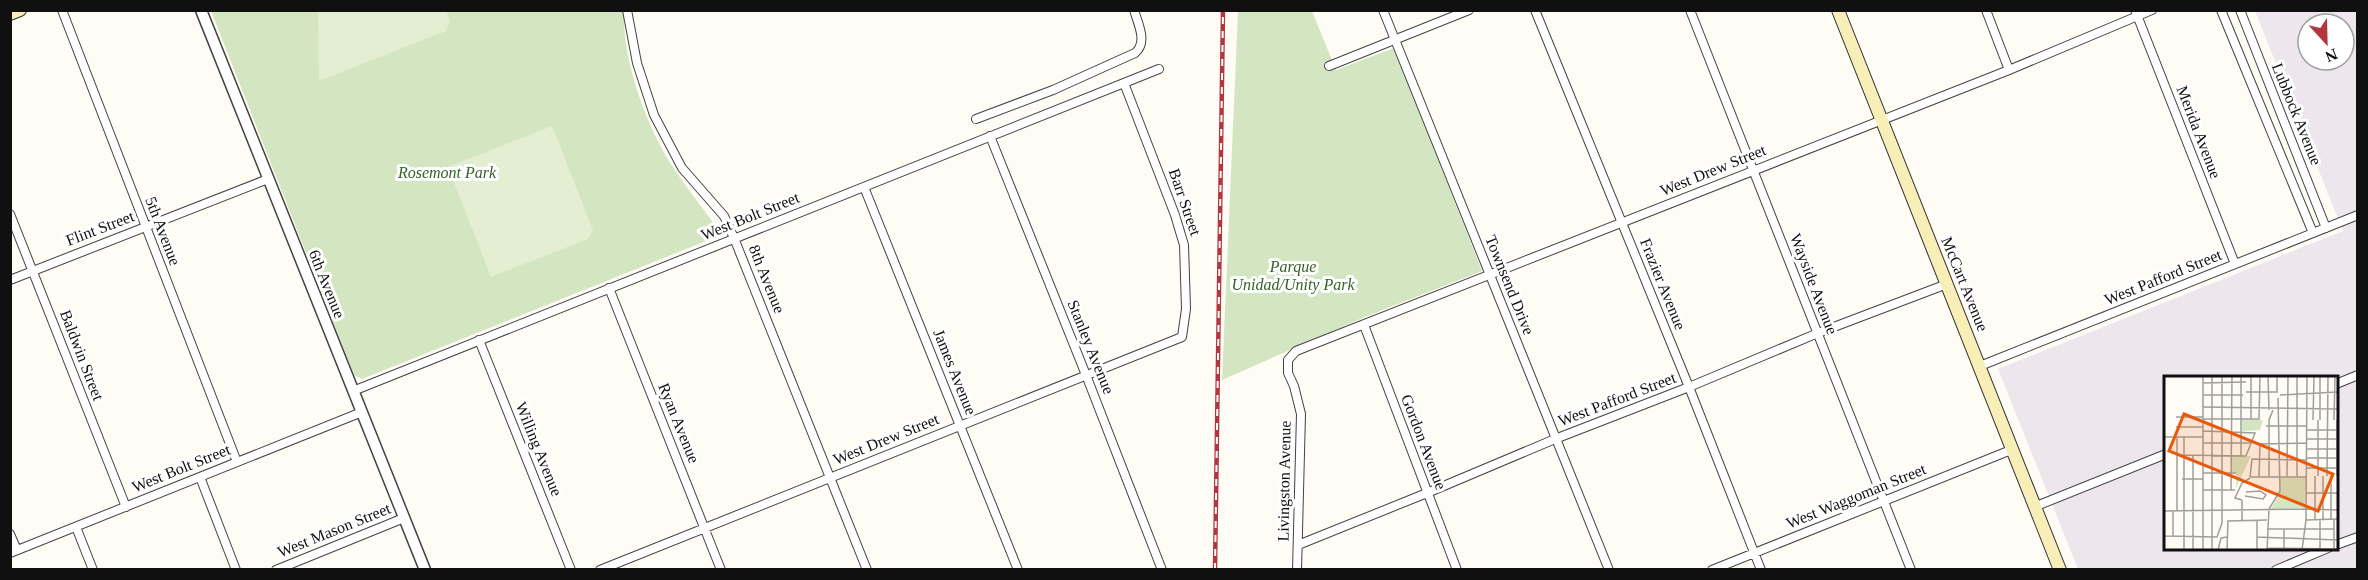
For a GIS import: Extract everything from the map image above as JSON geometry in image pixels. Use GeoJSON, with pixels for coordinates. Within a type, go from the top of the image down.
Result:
{"type":"FeatureCollection","features":[{"type":"Feature","properties":{"kind":"main road"},"geometry":{"type":"LineString","coordinates":[[10,14],[20,10]]}},
{"type":"Feature","properties":{"kind":"main road","name":"McCart Avenue"},"geometry":{"type":"LineString","coordinates":[[1838,10],[2060,570]]}},
{"type":"Feature","properties":{"kind":"street","name":"5th Avenue"},"geometry":{"type":"LineString","coordinates":[[62,10],[237,462]]}},
{"type":"Feature","properties":{"kind":"street","name":"6th Avenue"},"geometry":{"type":"LineString","coordinates":[[201,10],[425,570]]}},
{"type":"Feature","properties":{"kind":"street","name":"8th Avenue"},"geometry":{"type":"LineString","coordinates":[[627,10],[637,63],[654,116],[682,168],[724,216],[867,570]]}},
{"type":"Feature","properties":{"kind":"street"},"geometry":{"type":"LineString","coordinates":[[976,119],[1053,90],[1135,53],[1140,49],[1142,41],[1134,10]]}},
{"type":"Feature","properties":{"kind":"street","name":"Townsend Drive"},"geometry":{"type":"LineString","coordinates":[[1383,10],[1609,570]]}},
{"type":"Feature","properties":{"kind":"street"},"geometry":{"type":"LineString","coordinates":[[1329,66],[1469,10]]}},
{"type":"Feature","properties":{"kind":"street","name":"Frazier Avenue"},"geometry":{"type":"LineString","coordinates":[[1535,10],[1761,570]]}},
{"type":"Feature","properties":{"kind":"street","name":"Wayside Avenue"},"geometry":{"type":"LineString","coordinates":[[1690,10],[1911,570]]}},
{"type":"Feature","properties":{"kind":"street"},"geometry":{"type":"LineString","coordinates":[[1986,10],[2009,70]]}},
{"type":"Feature","properties":{"kind":"street","name":"West Drew Street"},"geometry":{"type":"LineString","coordinates":[[1288,360],[1296,351],[1306,346],[1365,325],[1753,169],[2009,70],[2136,14],[2152,10]]}},
{"type":"Feature","properties":{"kind":"street"},"geometry":{"type":"LineString","coordinates":[[2221,10],[2313,233]]}},
{"type":"Feature","properties":{"kind":"street","name":"Lubbock Avenue"},"geometry":{"type":"LineString","coordinates":[[2240,10],[2326,228]]}},
{"type":"Feature","properties":{"kind":"street","name":"Merida Avenue"},"geometry":{"type":"LineString","coordinates":[[2136,14],[2235,264]]}},
{"type":"Feature","properties":{"kind":"street","name":"West Bolt Street"},"geometry":{"type":"LineString","coordinates":[[353,391],[1159,69]]}},
{"type":"Feature","properties":{"kind":"street","name":"Barr Street"},"geometry":{"type":"LineString","coordinates":[[1124,83],[1175,215],[1184,245],[1186,309],[1182,337]]}},
{"type":"Feature","properties":{"kind":"street","name":"Stanley Avenue"},"geometry":{"type":"LineString","coordinates":[[990,136],[1162,570]]}},
{"type":"Feature","properties":{"kind":"street","name":"Flint Street"},"geometry":{"type":"LineString","coordinates":[[10,280],[268,178]]}},
{"type":"Feature","properties":{"kind":"street","name":"James Avenue"},"geometry":{"type":"LineString","coordinates":[[864,187],[1018,570]]}},
{"type":"Feature","properties":{"kind":"street","name":"Baldwin Street"},"geometry":{"type":"LineString","coordinates":[[10,214],[126,507]]}},
{"type":"Feature","properties":{"kind":"street","name":"West Pafford Street"},"geometry":{"type":"LineString","coordinates":[[1980,366],[2358,215]]}},
{"type":"Feature","properties":{"kind":"street","name":"West Pafford Street"},"geometry":{"type":"LineString","coordinates":[[1298,544],[1427,493],[1555,438],[1947,284]]}},
{"type":"Feature","properties":{"kind":"street","name":"Ryan Avenue"},"geometry":{"type":"LineString","coordinates":[[609,288],[721,570]]}},
{"type":"Feature","properties":{"kind":"street","name":"Gordon Avenue"},"geometry":{"type":"LineString","coordinates":[[1365,325],[1457,570]]}},
{"type":"Feature","properties":{"kind":"street","name":"West Drew Street"},"geometry":{"type":"LineString","coordinates":[[600,570],[1182,337]]}},
{"type":"Feature","properties":{"kind":"street","name":"Willing Avenue"},"geometry":{"type":"LineString","coordinates":[[479,340],[571,570]]}},
{"type":"Feature","properties":{"kind":"street","name":"Livingston Avenue"},"geometry":{"type":"LineString","coordinates":[[1288,360],[1288,373],[1302,414],[1297,570]]}},
{"type":"Feature","properties":{"kind":"street"},"geometry":{"type":"LineString","coordinates":[[2338,384],[2358,375]]}},
{"type":"Feature","properties":{"kind":"street","name":"West Bolt Street"},"geometry":{"type":"LineString","coordinates":[[14,552],[362,412]]}},
{"type":"Feature","properties":{"kind":"street","name":"West Waggoman Street"},"geometry":{"type":"LineString","coordinates":[[1712,570],[2011,450]]}},
{"type":"Feature","properties":{"kind":"street"},"geometry":{"type":"LineString","coordinates":[[2034,507],[2164,455]]}},
{"type":"Feature","properties":{"kind":"street"},"geometry":{"type":"LineString","coordinates":[[200,477],[236,570]]}},
{"type":"Feature","properties":{"kind":"street","name":"West Mason Street"},"geometry":{"type":"LineString","coordinates":[[276,570],[404,518]]}},
{"type":"Feature","properties":{"kind":"street"},"geometry":{"type":"LineString","coordinates":[[76,527],[93,570]]}},
{"type":"Feature","properties":{"kind":"street"},"geometry":{"type":"LineString","coordinates":[[10,534],[14,552]]}},
{"type":"Feature","properties":{"kind":"street"},"geometry":{"type":"LineString","coordinates":[[2338,545],[2358,537]]}},
{"type":"Feature","properties":{"kind":"street"},"geometry":{"type":"LineString","coordinates":[[2276,570],[2326,550]]}},
{"type":"Feature","properties":{"kind":"shaded area"},"geometry":{"type":"Polygon","coordinates":[[[2255,11],[2357,11],[2357,569],[2078,569],[1998,369],[2343,231],[2255,11]]]}},
{"type":"Feature","properties":{"kind":"green space","name":"Rosemont Park"},"geometry":{"type":"Polygon","coordinates":[[[211,11],[624,11],[624,29],[630,66],[649,123],[672,166],[721,235],[362,379],[354,375],[211,11]]]}},
{"type":"Feature","properties":{"kind":"green space"},"geometry":{"type":"Polygon","coordinates":[[[318,11],[446,11],[450,21],[446,31],[319,81],[318,11]]]}},
{"type":"Feature","properties":{"kind":"green space","name":"Parque Unidad/Unity Park"},"geometry":{"type":"Polygon","coordinates":[[[1238,11],[1312,11],[1336,70],[1394,48],[1482,271],[1365,317],[1222,380],[1238,11]]]}},
{"type":"Feature","properties":{"kind":"green space"},"geometry":{"type":"Polygon","coordinates":[[[552,126],[593,230],[588,239],[491,277],[448,167],[552,126]]]}},
{"type":"Feature","properties":{"kind":"railway"},"geometry":{"type":"LineString","coordinates":[[1215,570],[1223,10]]}}]}
